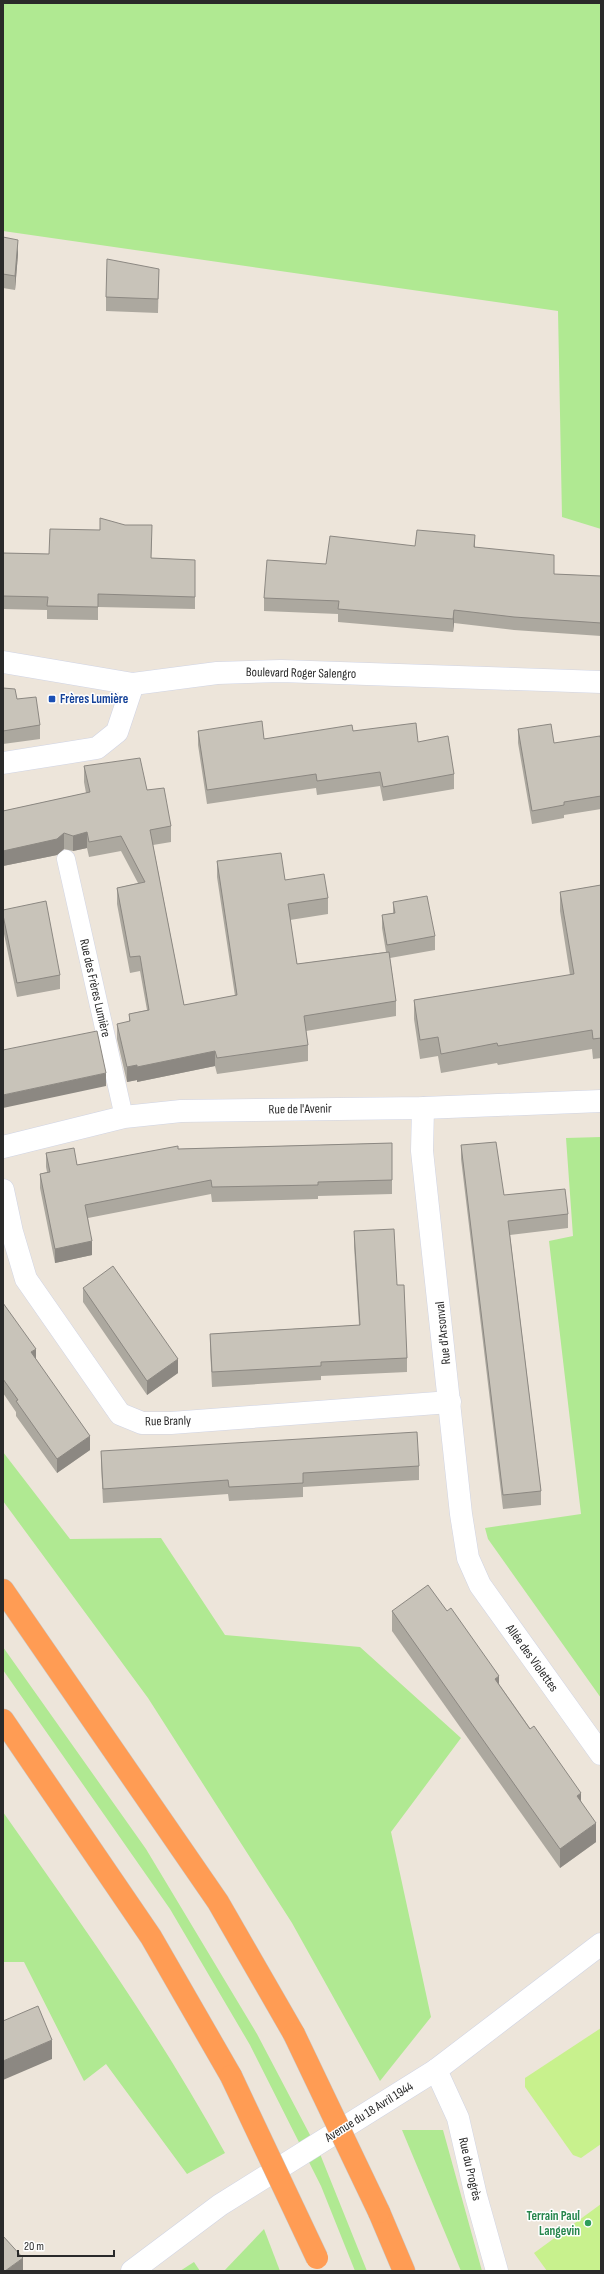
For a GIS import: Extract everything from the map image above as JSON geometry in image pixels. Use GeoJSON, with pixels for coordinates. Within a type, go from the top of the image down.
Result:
{"type":"FeatureCollection","features":[{"type":"Feature","properties":{"kind":"highway"},"geometry":{"type":"LineString","coordinates":[[3,1590],[218,1902],[294,2034],[379,2212],[404,2271]]}},
{"type":"Feature","properties":{"kind":"highway"},"geometry":{"type":"LineString","coordinates":[[3,1720],[151,1937],[231,2076],[319,2264]]}},
{"type":"Feature","properties":{"kind":"street","name":"Boulevard Roger Salengro"},"geometry":{"type":"LineString","coordinates":[[3,662],[133,684],[217,673],[281,672],[601,682]]}},
{"type":"Feature","properties":{"kind":"street"},"geometry":{"type":"LineString","coordinates":[[3,763],[97,748],[117,732],[133,684]]}},
{"type":"Feature","properties":{"kind":"street","name":"Rue de l'Avenir"},"geometry":{"type":"LineString","coordinates":[[3,1147],[124,1117],[181,1111],[423,1108],[601,1101]]}},
{"type":"Feature","properties":{"kind":"street","name":"Rue d'Arsonval"},"geometry":{"type":"LineString","coordinates":[[423,1108],[422,1151],[461,1514],[468,1558]]}},
{"type":"Feature","properties":{"kind":"street","name":"Rue Branly"},"geometry":{"type":"LineString","coordinates":[[3,1190],[12,1232],[26,1278],[120,1414],[142,1423],[171,1422],[450,1402]]}},
{"type":"Feature","properties":{"kind":"street","name":"Allée des Violettes"},"geometry":{"type":"LineString","coordinates":[[468,1558],[480,1585],[601,1754]]}},
{"type":"Feature","properties":{"kind":"street","name":"Avenue du 18 Avril 1944"},"geometry":{"type":"LineString","coordinates":[[132,2271],[220,2205],[436,2070],[601,1944]]}},
{"type":"Feature","properties":{"kind":"street","name":"Rue du Progrès"},"geometry":{"type":"LineString","coordinates":[[436,2070],[458,2118],[476,2196],[497,2271]]}},
{"type":"Feature","properties":{"kind":"lane","name":"Rue des Frères Lumière"},"geometry":{"type":"LineString","coordinates":[[66,860],[124,1117]]}},
{"type":"Feature","properties":{"kind":"green space"},"geometry":{"type":"Polygon","coordinates":[[[3,3],[601,3],[601,529],[562,517],[558,311],[3,231],[3,3]]]}},
{"type":"Feature","properties":{"kind":"green space"},"geometry":{"type":"Polygon","coordinates":[[[601,1137],[601,1698],[488,1539],[485,1528],[581,1514],[549,1241],[573,1236],[566,1138],[601,1137]]]}},
{"type":"Feature","properties":{"kind":"green space"},"geometry":{"type":"Polygon","coordinates":[[[3,1452],[70,1539],[161,1538],[225,1635],[360,1647],[461,1738],[391,1832],[431,2017],[380,2081],[292,1923],[148,1698],[3,1501],[3,1452]]]}},
{"type":"Feature","properties":{"kind":"green space"},"geometry":{"type":"Polygon","coordinates":[[[3,1647],[146,1849],[257,2034],[320,2154],[367,2271],[355,2271],[321,2186],[250,2045],[170,1909],[3,1670],[3,1647]]]}},
{"type":"Feature","properties":{"kind":"green space"},"geometry":{"type":"Polygon","coordinates":[[[3,1812],[147,2022],[174,2065],[225,2153],[187,2174],[106,2064],[84,2081],[24,1962],[3,1962],[3,1812]]]}},
{"type":"Feature","properties":{"kind":"green space"},"geometry":{"type":"Polygon","coordinates":[[[601,2028],[601,2144],[581,2158],[573,2155],[525,2087],[525,2078],[601,2028]]]}},
{"type":"Feature","properties":{"kind":"green space"},"geometry":{"type":"Polygon","coordinates":[[[402,2130],[443,2130],[482,2271],[461,2271],[402,2130]]]}},
{"type":"Feature","properties":{"kind":"green space","name":"Terrain Paul Langevin"},"geometry":{"type":"Polygon","coordinates":[[[601,2204],[601,2271],[547,2271],[534,2253],[601,2204]]]}},
{"type":"Feature","properties":{"kind":"green space"},"geometry":{"type":"Polygon","coordinates":[[[264,2229],[280,2271],[224,2271],[264,2229]]]}},
{"type":"Feature","properties":{"kind":"green space"},"geometry":{"type":"Polygon","coordinates":[[[194,2262],[200,2271],[180,2271],[194,2262]]]}},
{"type":"Feature","properties":{"kind":"building"},"geometry":{"type":"Polygon","coordinates":[[[3,237],[18,240],[15,276],[3,274],[3,237]]]}},
{"type":"Feature","properties":{"kind":"building"},"geometry":{"type":"Polygon","coordinates":[[[107,259],[159,269],[158,299],[106,297],[107,259]]]}},
{"type":"Feature","properties":{"kind":"building"},"geometry":{"type":"Polygon","coordinates":[[[100,518],[125,525],[152,525],[151,558],[195,560],[195,597],[98,594],[98,607],[47,606],[48,597],[3,596],[3,553],[49,554],[50,529],[100,530],[100,518]]]}},
{"type":"Feature","properties":{"kind":"building"},"geometry":{"type":"Polygon","coordinates":[[[417,530],[475,535],[474,547],[554,555],[554,574],[601,576],[601,623],[514,617],[454,610],[453,619],[338,609],[339,601],[264,598],[267,560],[326,564],[330,536],[415,546],[417,530]]]}},
{"type":"Feature","properties":{"kind":"building"},"geometry":{"type":"Polygon","coordinates":[[[3,688],[15,689],[17,699],[36,697],[40,725],[3,731],[3,688]]]}},
{"type":"Feature","properties":{"kind":"building"},"geometry":{"type":"Polygon","coordinates":[[[262,721],[264,739],[352,725],[353,731],[416,723],[418,742],[448,736],[454,774],[383,787],[380,772],[317,781],[316,774],[207,790],[198,731],[262,721]]]}},
{"type":"Feature","properties":{"kind":"building"},"geometry":{"type":"Polygon","coordinates":[[[551,724],[554,743],[600,736],[601,796],[564,802],[564,805],[532,811],[518,729],[551,724]]]}},
{"type":"Feature","properties":{"kind":"building"},"geometry":{"type":"Polygon","coordinates":[[[140,758],[147,790],[164,788],[171,826],[150,830],[184,1005],[237,995],[217,861],[281,853],[285,880],[324,874],[328,898],[288,904],[297,964],[389,952],[396,1001],[304,1016],[308,1045],[217,1058],[215,1051],[137,1067],[137,1065],[127,1067],[117,1024],[130,1021],[129,1014],[149,1010],[140,956],[130,957],[117,888],[145,882],[121,836],[89,842],[87,832],[73,836],[64,833],[57,839],[3,851],[3,811],[90,792],[84,766],[140,758]]]}},
{"type":"Feature","properties":{"kind":"building"},"geometry":{"type":"Polygon","coordinates":[[[601,885],[601,1038],[593,1039],[592,1030],[498,1046],[497,1043],[441,1054],[438,1037],[420,1040],[414,1000],[574,974],[560,892],[601,885]]]}},
{"type":"Feature","properties":{"kind":"building"},"geometry":{"type":"Polygon","coordinates":[[[427,896],[435,936],[387,945],[382,915],[395,913],[393,902],[427,896]]]}},
{"type":"Feature","properties":{"kind":"building"},"geometry":{"type":"Polygon","coordinates":[[[46,901],[60,975],[17,983],[3,910],[46,901]]]}},
{"type":"Feature","properties":{"kind":"building"},"geometry":{"type":"Polygon","coordinates":[[[97,1031],[106,1073],[3,1095],[3,1050],[97,1031]]]}},
{"type":"Feature","properties":{"kind":"building"},"geometry":{"type":"Polygon","coordinates":[[[496,1142],[504,1195],[565,1189],[568,1214],[508,1221],[541,1491],[503,1495],[461,1145],[496,1142]]]}},
{"type":"Feature","properties":{"kind":"building"},"geometry":{"type":"Polygon","coordinates":[[[392,1143],[392,1180],[318,1182],[318,1185],[212,1187],[211,1180],[85,1205],[92,1241],[55,1249],[40,1174],[50,1172],[46,1153],[74,1148],[77,1165],[178,1146],[178,1149],[392,1143]]]}},
{"type":"Feature","properties":{"kind":"building"},"geometry":{"type":"Polygon","coordinates":[[[394,1229],[397,1285],[404,1285],[407,1358],[321,1362],[321,1366],[212,1372],[210,1334],[360,1325],[354,1231],[394,1229]]]}},
{"type":"Feature","properties":{"kind":"building"},"geometry":{"type":"Polygon","coordinates":[[[113,1266],[178,1359],[147,1381],[83,1288],[113,1266]]]}},
{"type":"Feature","properties":{"kind":"building"},"geometry":{"type":"Polygon","coordinates":[[[3,1303],[36,1349],[31,1352],[90,1436],[57,1459],[16,1401],[18,1400],[3,1379],[3,1303]]]}},
{"type":"Feature","properties":{"kind":"building"},"geometry":{"type":"Polygon","coordinates":[[[417,1432],[419,1466],[303,1473],[303,1483],[229,1487],[228,1480],[103,1489],[101,1451],[417,1432]]]}},
{"type":"Feature","properties":{"kind":"building"},"geometry":{"type":"Polygon","coordinates":[[[428,1585],[447,1611],[451,1608],[499,1676],[495,1679],[530,1729],[534,1726],[581,1793],[577,1796],[596,1823],[560,1849],[392,1611],[428,1585]]]}},
{"type":"Feature","properties":{"kind":"building"},"geometry":{"type":"Polygon","coordinates":[[[38,2006],[52,2040],[3,2061],[3,2021],[38,2006]]]}},
{"type":"Feature","properties":{"kind":"building"},"geometry":{"type":"Polygon","coordinates":[[[3,2236],[23,2258],[5,2271],[3,2271],[3,2236]]]}},
{"type":"Feature","properties":{"kind":"place","name":"Frères Lumière"},"geometry":{"type":"Point","coordinates":[52,699]}},
{"type":"Feature","properties":{"kind":"place","name":"Terrain Paul Langevin"},"geometry":{"type":"Point","coordinates":[588,2223]}}]}
